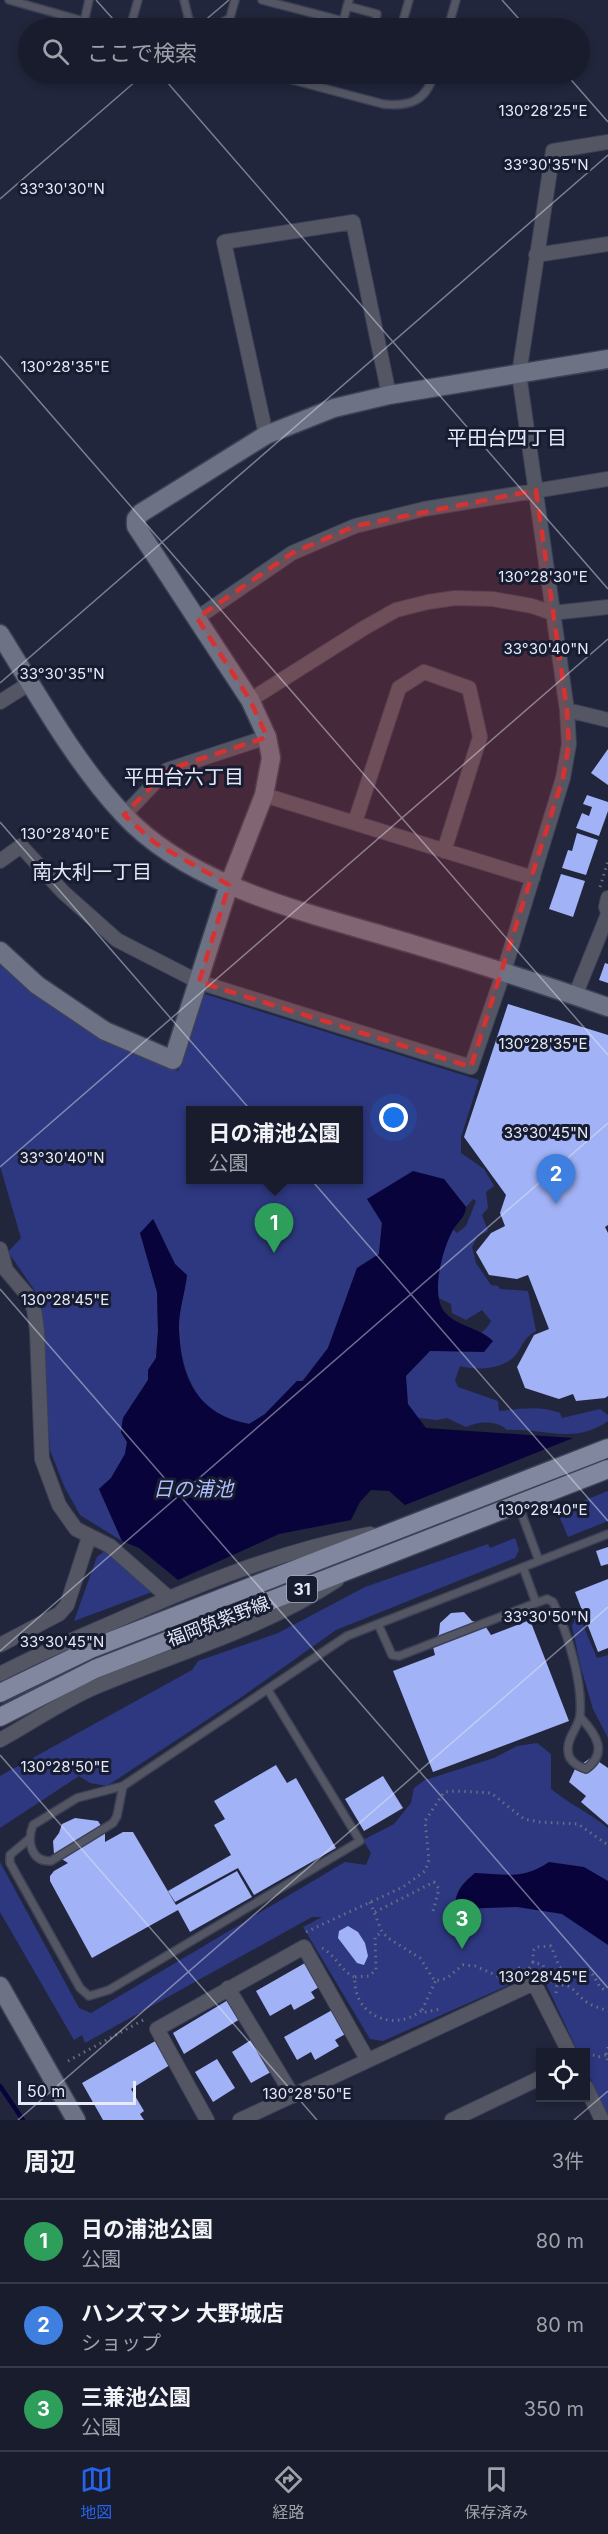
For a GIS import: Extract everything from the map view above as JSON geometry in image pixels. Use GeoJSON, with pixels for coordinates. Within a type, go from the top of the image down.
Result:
{"type":"FeatureCollection","features":[{"type":"Feature","properties":{"kind":"main road","name":"福岡筑紫野線"},"geometry":{"type":"LineString","coordinates":[[0,1694],[93,1648],[608,1448]]}},
{"type":"Feature","properties":{"kind":"main road","name":"福岡筑紫野線"},"geometry":{"type":"LineString","coordinates":[[0,1717],[95,1669],[608,1469]]}},
{"type":"Feature","properties":{"kind":"street"},"geometry":{"type":"LineString","coordinates":[[0,861],[21,846],[63,892],[117,940],[199,982],[471,1066],[533,878],[563,778],[569,744],[567,710],[519,374],[536,255],[553,151],[608,142]]}},
{"type":"Feature","properties":{"kind":"street"},"geometry":{"type":"LineString","coordinates":[[266,435],[224,242],[353,222],[388,395]]}},
{"type":"Feature","properties":{"kind":"street"},"geometry":{"type":"LineString","coordinates":[[536,255],[608,244]]}},
{"type":"Feature","properties":{"kind":"street"},"geometry":{"type":"LineString","coordinates":[[0,951],[37,985],[105,1031],[173,1060],[229,885],[264,795],[272,758],[267,737],[250,700],[136,526],[136,519],[141,513],[266,435],[334,408],[388,395],[608,360]]}},
{"type":"Feature","properties":{"kind":"street"},"geometry":{"type":"LineString","coordinates":[[197,618],[292,553],[356,526],[424,509],[608,479]]}},
{"type":"Feature","properties":{"kind":"street"},"geometry":{"type":"LineString","coordinates":[[250,700],[396,610],[455,598],[493,599],[532,606],[552,613],[608,607]]}},
{"type":"Feature","properties":{"kind":"street"},"geometry":{"type":"LineString","coordinates":[[0,634],[85,766],[124,815],[192,868],[229,885],[314,914],[504,971],[608,1007]]}},
{"type":"Feature","properties":{"kind":"street"},"geometry":{"type":"LineString","coordinates":[[355,822],[399,688],[424,672],[469,688],[480,737],[444,850]]}},
{"type":"Feature","properties":{"kind":"street"},"geometry":{"type":"LineString","coordinates":[[0,702],[30,683]]}},
{"type":"Feature","properties":{"kind":"street"},"geometry":{"type":"LineString","coordinates":[[567,710],[608,720]]}},
{"type":"Feature","properties":{"kind":"street"},"geometry":{"type":"LineString","coordinates":[[124,815],[167,770],[267,737]]}},
{"type":"Feature","properties":{"kind":"street"},"geometry":{"type":"LineString","coordinates":[[264,795],[533,878]]}},
{"type":"Feature","properties":{"kind":"street"},"geometry":{"type":"LineString","coordinates":[[575,996],[608,914],[606,907],[608,898]]}},
{"type":"Feature","properties":{"kind":"street"},"geometry":{"type":"LineString","coordinates":[[0,1249],[6,1270],[28,1296],[34,1309],[37,1331],[42,1459],[59,1504],[76,1529],[110,1546],[169,1598]]}},
{"type":"Feature","properties":{"kind":"street"},"geometry":{"type":"LineString","coordinates":[[0,1674],[26,1660],[239,1570],[341,1539],[397,1529]]}},
{"type":"Feature","properties":{"kind":"street"},"geometry":{"type":"LineString","coordinates":[[0,1645],[58,1614],[66,1605],[89,1537]]}},
{"type":"Feature","properties":{"kind":"street"},"geometry":{"type":"LineString","coordinates":[[0,1740],[97,1686],[256,1625],[309,1599],[354,1569]]}},
{"type":"Feature","properties":{"kind":"street"},"geometry":{"type":"LineString","coordinates":[[207,2120],[157,2029],[304,1947],[368,2059]]}},
{"type":"Feature","properties":{"kind":"street"},"geometry":{"type":"LineString","coordinates":[[240,2120],[534,1983],[572,2048]]}},
{"type":"Feature","properties":{"kind":"street"},"geometry":{"type":"LineString","coordinates":[[0,1986],[76,2120]]}},
{"type":"Feature","properties":{"kind":"street"},"geometry":{"type":"LineString","coordinates":[[228,1988],[293,2096]]}},
{"type":"Feature","properties":{"kind":"street"},"geometry":{"type":"LineString","coordinates":[[452,2120],[536,2080]]}},
{"type":"Feature","properties":{"kind":"street"},"geometry":{"type":"LineString","coordinates":[[590,2097],[602,2120]]}},
{"type":"Feature","properties":{"kind":"lane"},"geometry":{"type":"LineString","coordinates":[[9,0],[71,18]]}},
{"type":"Feature","properties":{"kind":"lane"},"geometry":{"type":"LineString","coordinates":[[85,18],[90,0]]}},
{"type":"Feature","properties":{"kind":"lane"},"geometry":{"type":"LineString","coordinates":[[133,18],[138,0]]}},
{"type":"Feature","properties":{"kind":"lane"},"geometry":{"type":"LineString","coordinates":[[184,0],[188,18]]}},
{"type":"Feature","properties":{"kind":"lane"},"geometry":{"type":"LineString","coordinates":[[230,18],[235,0]]}},
{"type":"Feature","properties":{"kind":"lane"},"geometry":{"type":"LineString","coordinates":[[262,0],[288,3],[325,18]]}},
{"type":"Feature","properties":{"kind":"lane"},"geometry":{"type":"LineString","coordinates":[[404,18],[410,0]]}},
{"type":"Feature","properties":{"kind":"lane"},"geometry":{"type":"LineString","coordinates":[[450,18],[454,1]]}},
{"type":"Feature","properties":{"kind":"lane"},"geometry":{"type":"LineString","coordinates":[[344,18],[348,3],[378,14],[377,18]]}},
{"type":"Feature","properties":{"kind":"lane"},"geometry":{"type":"LineString","coordinates":[[307,84],[396,106],[408,104],[425,94],[431,84]]}},
{"type":"Feature","properties":{"kind":"lane"},"geometry":{"type":"LineString","coordinates":[[518,1504],[539,1560]]}},
{"type":"Feature","properties":{"kind":"lane"},"geometry":{"type":"LineString","coordinates":[[123,1786],[117,1816],[108,1828],[51,1860],[44,1861],[37,1858],[29,1839],[33,1825],[77,1798],[123,1786],[347,1636],[608,1534]]}},
{"type":"Feature","properties":{"kind":"lane"},"geometry":{"type":"LineString","coordinates":[[523,1567],[536,1603]]}},
{"type":"Feature","properties":{"kind":"lane"},"geometry":{"type":"LineString","coordinates":[[378,1624],[389,1651],[392,1655],[399,1656],[547,1599],[553,1602],[556,1609],[576,1672],[580,1717],[568,1750],[570,1759],[576,1765],[586,1769],[596,1764],[603,1749],[602,1741],[580,1717]]}},
{"type":"Feature","properties":{"kind":"lane"},"geometry":{"type":"LineString","coordinates":[[29,1839],[10,1855],[10,1863],[80,1988],[89,1996],[99,1995],[109,1990],[360,1841],[268,1690]]}},
{"type":"Feature","properties":{"kind":"path"},"geometry":{"type":"LineString","coordinates":[[303,1933],[403,1887],[425,1871],[429,1860],[425,1821],[444,1792],[491,1793],[524,1819],[578,1824],[608,1845]]}},
{"type":"Feature","properties":{"kind":"path"},"geometry":{"type":"LineString","coordinates":[[375,1912],[434,1882],[439,1889],[433,1911]]}},
{"type":"Feature","properties":{"kind":"path"},"geometry":{"type":"LineString","coordinates":[[370,1902],[382,1932],[420,1958],[436,1980]]}},
{"type":"Feature","properties":{"kind":"path"},"geometry":{"type":"LineString","coordinates":[[307,1952],[316,1947],[329,1951],[349,1975],[369,1976],[376,1970],[375,1937],[382,1932]]}},
{"type":"Feature","properties":{"kind":"path"},"geometry":{"type":"LineString","coordinates":[[436,1980],[447,1978],[463,1965],[474,1966],[500,1977],[519,1968],[528,1970],[533,1962],[532,1951],[536,1947],[551,1946],[559,1966],[564,1971],[586,1968],[593,1974],[598,1985],[608,1991]]}},
{"type":"Feature","properties":{"kind":"path"},"geometry":{"type":"LineString","coordinates":[[533,1962],[543,1965],[549,1979],[557,1986]]}},
{"type":"Feature","properties":{"kind":"path"},"geometry":{"type":"LineString","coordinates":[[355,1977],[354,1986],[360,2000],[376,2017],[385,2021],[405,2020],[422,2010],[436,1980]]}},
{"type":"Feature","properties":{"kind":"path"},"geometry":{"type":"LineString","coordinates":[[557,1986],[564,1984],[572,1987],[583,2000],[608,2011]]}},
{"type":"Feature","properties":{"kind":"path"},"geometry":{"type":"LineString","coordinates":[[556,1996],[557,1986]]}},
{"type":"Feature","properties":{"kind":"path"},"geometry":{"type":"LineString","coordinates":[[422,2010],[447,2008]]}},
{"type":"Feature","properties":{"kind":"path"},"geometry":{"type":"LineString","coordinates":[[68,2061],[150,2016]]}},
{"type":"Feature","properties":{"kind":"path"},"geometry":{"type":"LineString","coordinates":[[608,2047],[606,2055],[608,2061]]}},
{"type":"Feature","properties":{"kind":"path"},"geometry":{"type":"LineString","coordinates":[[590,2054],[598,2057],[606,2055]]}},
{"type":"Feature","properties":{"kind":"highlighted area"},"geometry":{"type":"Polygon","coordinates":[[[536,490],[567,710],[569,744],[563,778],[471,1067],[199,982],[229,885],[155,843],[124,815],[167,770],[267,737],[250,700],[197,618],[292,553],[355,526],[536,490]]]}},
{"type":"Feature","properties":{"kind":"shaded area"},"geometry":{"type":"Polygon","coordinates":[[[0,963],[46,1000],[105,1040],[178,1071],[205,994],[479,1080],[461,1137],[461,1153],[484,1169],[494,1186],[486,1192],[488,1208],[482,1215],[488,1231],[478,1236],[472,1247],[476,1263],[491,1285],[498,1286],[500,1289],[528,1291],[536,1331],[531,1334],[515,1356],[504,1364],[489,1368],[460,1366],[455,1380],[458,1387],[498,1401],[499,1411],[544,1409],[560,1413],[562,1418],[600,1409],[608,1415],[608,1421],[583,1432],[559,1434],[507,1430],[498,1424],[487,1422],[466,1427],[447,1418],[437,1420],[410,1417],[400,1385],[412,1350],[467,1341],[485,1330],[491,1321],[482,1310],[466,1320],[452,1313],[451,1304],[426,1292],[450,1226],[457,1233],[466,1226],[476,1201],[473,1199],[466,1207],[444,1179],[382,1222],[379,1254],[357,1268],[328,1348],[302,1381],[297,1381],[265,1414],[249,1424],[229,1420],[215,1413],[197,1394],[191,1382],[182,1356],[179,1330],[187,1276],[175,1264],[154,1220],[140,1233],[157,1292],[156,1358],[148,1370],[148,1380],[123,1418],[121,1432],[127,1442],[125,1454],[111,1478],[99,1489],[122,1541],[80,1515],[64,1486],[50,1450],[40,1298],[8,1252],[21,1238],[0,1166],[0,963]]]}},
{"type":"Feature","properties":{"kind":"shaded area"},"geometry":{"type":"Polygon","coordinates":[[[608,1491],[608,1521],[568,1537],[557,1511],[608,1491]]]}},
{"type":"Feature","properties":{"kind":"shaded area"},"geometry":{"type":"Polygon","coordinates":[[[515,1538],[519,1550],[515,1558],[336,1630],[243,1696],[107,1786],[90,1783],[79,1776],[0,1828],[0,1776],[192,1670],[198,1661],[278,1633],[365,1587],[488,1544],[490,1548],[515,1538]]]}},
{"type":"Feature","properties":{"kind":"shaded area"},"geometry":{"type":"Polygon","coordinates":[[[106,1550],[152,1592],[74,1621],[97,1557],[106,1550]]]}},
{"type":"Feature","properties":{"kind":"shaded area"},"geometry":{"type":"Polygon","coordinates":[[[578,1613],[597,1658],[608,1655],[608,1738],[593,1709],[581,1668],[572,1626],[578,1613]]]}},
{"type":"Feature","properties":{"kind":"shaded area"},"geometry":{"type":"Polygon","coordinates":[[[537,1743],[551,1754],[551,1789],[608,1828],[608,2116],[590,2078],[590,2048],[576,2048],[540,1971],[383,2041],[370,2039],[303,1927],[322,1917],[312,1917],[85,2043],[82,2035],[74,2040],[0,1912],[0,1862],[79,2008],[91,2013],[345,1862],[366,1865],[371,1853],[363,1840],[394,1824],[411,1803],[414,1788],[425,1780],[494,1758],[517,1746],[537,1743]]]}},
{"type":"Feature","properties":{"kind":"water","name":"日の浦池"},"geometry":{"type":"Polygon","coordinates":[[[413,1171],[444,1179],[466,1207],[449,1238],[442,1258],[438,1281],[440,1302],[443,1310],[453,1320],[481,1332],[493,1341],[484,1352],[430,1351],[406,1376],[408,1404],[426,1428],[573,1438],[405,1505],[389,1491],[371,1490],[360,1502],[351,1520],[279,1534],[178,1580],[139,1548],[122,1541],[99,1489],[111,1478],[125,1454],[127,1442],[121,1432],[123,1418],[148,1380],[148,1370],[156,1358],[157,1292],[140,1233],[153,1219],[175,1264],[187,1275],[180,1317],[180,1348],[189,1379],[196,1392],[217,1412],[249,1424],[265,1414],[297,1381],[303,1381],[328,1348],[357,1268],[379,1254],[382,1223],[367,1199],[413,1171]]]}},
{"type":"Feature","properties":{"kind":"water"},"geometry":{"type":"Polygon","coordinates":[[[549,1862],[584,1867],[608,1881],[608,1945],[562,1914],[517,1907],[455,1909],[456,1897],[460,1888],[475,1873],[522,1874],[540,1868],[549,1862]]]}},
{"type":"Feature","properties":{"kind":"building"},"geometry":{"type":"Polygon","coordinates":[[[608,749],[608,785],[591,773],[608,749]]]}},
{"type":"Feature","properties":{"kind":"building"},"geometry":{"type":"Polygon","coordinates":[[[587,795],[608,802],[608,811],[599,836],[576,828],[582,813],[589,816],[592,807],[583,804],[587,795]]]}},
{"type":"Feature","properties":{"kind":"building"},"geometry":{"type":"Polygon","coordinates":[[[577,833],[598,840],[586,875],[562,868],[568,850],[572,851],[577,833]]]}},
{"type":"Feature","properties":{"kind":"building"},"geometry":{"type":"Polygon","coordinates":[[[561,874],[585,881],[573,917],[549,909],[561,874]]]}},
{"type":"Feature","properties":{"kind":"building"},"geometry":{"type":"Polygon","coordinates":[[[605,963],[608,964],[608,983],[599,980],[605,963]]]}},
{"type":"Feature","properties":{"kind":"building"},"geometry":{"type":"Polygon","coordinates":[[[508,1004],[608,1035],[608,1225],[605,1227],[608,1233],[608,1396],[605,1398],[576,1401],[573,1394],[559,1399],[525,1388],[517,1367],[534,1335],[549,1329],[528,1275],[517,1279],[489,1275],[476,1252],[491,1233],[505,1226],[500,1213],[506,1195],[464,1137],[508,1004]]]}},
{"type":"Feature","properties":{"kind":"building"},"geometry":{"type":"Polygon","coordinates":[[[608,1547],[608,1564],[601,1566],[596,1551],[608,1547]]]}},
{"type":"Feature","properties":{"kind":"building"},"geometry":{"type":"Polygon","coordinates":[[[608,1579],[608,1648],[598,1652],[575,1592],[608,1579]]]}},
{"type":"Feature","properties":{"kind":"building"},"geometry":{"type":"Polygon","coordinates":[[[464,1612],[472,1621],[484,1624],[491,1635],[530,1620],[569,1721],[433,1772],[393,1671],[435,1655],[432,1643],[439,1634],[440,1623],[451,1613],[464,1612]]]}},
{"type":"Feature","properties":{"kind":"building"},"geometry":{"type":"Polygon","coordinates":[[[592,1757],[608,1768],[608,1825],[581,1802],[586,1796],[569,1782],[575,1769],[592,1757]]]}},
{"type":"Feature","properties":{"kind":"building"},"geometry":{"type":"Polygon","coordinates":[[[276,1765],[287,1783],[296,1778],[336,1848],[254,1895],[238,1868],[175,1902],[168,1891],[231,1855],[214,1825],[225,1819],[214,1801],[276,1765]]]}},
{"type":"Feature","properties":{"kind":"building"},"geometry":{"type":"Polygon","coordinates":[[[383,1776],[403,1808],[364,1831],[345,1799],[383,1776]]]}},
{"type":"Feature","properties":{"kind":"building"},"geometry":{"type":"Polygon","coordinates":[[[75,1818],[98,1821],[105,1832],[105,1842],[123,1832],[133,1832],[176,1905],[237,1871],[252,1897],[190,1932],[178,1910],[92,1958],[50,1881],[50,1876],[54,1871],[68,1863],[54,1854],[53,1841],[62,1824],[75,1818]]]}},
{"type":"Feature","properties":{"kind":"building"},"geometry":{"type":"Polygon","coordinates":[[[348,1926],[358,1932],[365,1943],[368,1956],[364,1965],[357,1963],[338,1938],[339,1931],[348,1926]]]}},
{"type":"Feature","properties":{"kind":"building"},"geometry":{"type":"Polygon","coordinates":[[[305,1963],[319,1987],[311,1992],[315,1998],[294,2010],[291,2004],[270,2016],[256,1991],[305,1963]]]}},
{"type":"Feature","properties":{"kind":"building"},"geometry":{"type":"Polygon","coordinates":[[[228,2000],[240,2019],[184,2054],[173,2033],[228,2000]]]}},
{"type":"Feature","properties":{"kind":"building"},"geometry":{"type":"Polygon","coordinates":[[[334,2009],[347,2033],[335,2040],[339,2046],[315,2060],[311,2052],[297,2060],[284,2037],[334,2009]]]}},
{"type":"Feature","properties":{"kind":"building"},"geometry":{"type":"Polygon","coordinates":[[[157,2040],[170,2065],[131,2089],[144,2111],[140,2114],[144,2120],[103,2120],[82,2083],[157,2040]]]}},
{"type":"Feature","properties":{"kind":"building"},"geometry":{"type":"Polygon","coordinates":[[[251,2040],[271,2072],[251,2083],[232,2052],[251,2040]]]}},
{"type":"Feature","properties":{"kind":"building"},"geometry":{"type":"Polygon","coordinates":[[[217,2059],[235,2088],[213,2102],[195,2072],[217,2059]]]}},
{"type":"Feature","properties":{"kind":"waterway"},"geometry":{"type":"LineString","coordinates":[[0,2086],[23,2120]]}},
{"type":"Feature","properties":{"kind":"place","name":"ハンズマン 大野城店"},"geometry":{"type":"Point","coordinates":[556,1204]}},
{"type":"Feature","properties":{"kind":"place","name":"日の浦池公園"},"geometry":{"type":"Point","coordinates":[274,1253]}},
{"type":"Feature","properties":{"kind":"place","name":"三兼池公園"},"geometry":{"type":"Point","coordinates":[462,1949]}},
{"type":"Feature","properties":{"kind":"district","name":"平田台四丁目"},"geometry":{"type":"Point","coordinates":[507,438]}},
{"type":"Feature","properties":{"kind":"district","name":"平田台六丁目"},"geometry":{"type":"Point","coordinates":[184,777]}},
{"type":"Feature","properties":{"kind":"district","name":"南大利一丁目"},"geometry":{"type":"Point","coordinates":[92,872]}}]}
